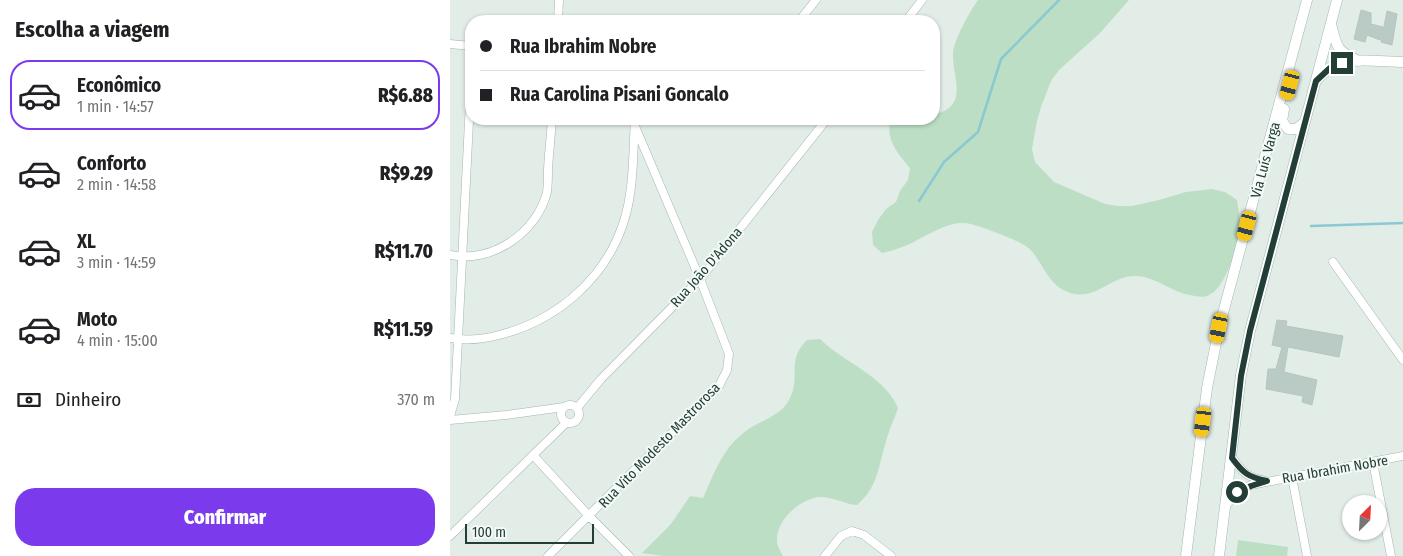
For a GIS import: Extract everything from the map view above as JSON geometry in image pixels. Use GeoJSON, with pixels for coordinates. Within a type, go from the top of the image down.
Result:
{"type":"FeatureCollection","features":[{"type":"Feature","properties":{"kind":"main road","name":"Via Luís Varga"},"geometry":{"type":"LineString","coordinates":[[1186,556],[1207,388],[1219,328],[1307,0]]}},
{"type":"Feature","properties":{"kind":"main road","name":"Via Luís Varga"},"geometry":{"type":"LineString","coordinates":[[1219,556],[1241,376],[1336,0]]}},
{"type":"Feature","properties":{"kind":"main road"},"geometry":{"type":"LineString","coordinates":[[1331,23],[1336,45],[1344,54],[1360,61]]}},
{"type":"Feature","properties":{"kind":"main road"},"geometry":{"type":"LineString","coordinates":[[1292,57],[1295,62],[1295,69],[1282,121],[1284,125],[1292,130],[1300,128],[1304,123]]}},
{"type":"Feature","properties":{"kind":"main road"},"geometry":{"type":"LineString","coordinates":[[1316,81],[1330,68],[1342,63],[1360,61],[1403,62]]}},
{"type":"Feature","properties":{"kind":"street"},"geometry":{"type":"LineString","coordinates":[[558,15],[559,0]]}},
{"type":"Feature","properties":{"kind":"street"},"geometry":{"type":"LineString","coordinates":[[804,15],[816,0]]}},
{"type":"Feature","properties":{"kind":"street"},"geometry":{"type":"LineString","coordinates":[[911,15],[922,0]]}},
{"type":"Feature","properties":{"kind":"street"},"geometry":{"type":"LineString","coordinates":[[450,44],[465,45]]}},
{"type":"Feature","properties":{"kind":"street"},"geometry":{"type":"LineString","coordinates":[[450,416],[455,399],[454,339],[469,125]]}},
{"type":"Feature","properties":{"kind":"street"},"geometry":{"type":"LineString","coordinates":[[450,255],[461,257],[484,254],[507,245],[524,232],[538,213],[547,192],[552,125]]}},
{"type":"Feature","properties":{"kind":"street"},"geometry":{"type":"LineString","coordinates":[[454,339],[486,338],[520,330],[552,314],[580,292],[602,267],[617,240],[626,213],[631,180],[634,125]]}},
{"type":"Feature","properties":{"kind":"street","name":"Rua Vito Modesto Mastrorosa"},"geometry":{"type":"LineString","coordinates":[[548,556],[719,386],[727,370],[729,354],[700,279],[635,125]]}},
{"type":"Feature","properties":{"kind":"street","name":"Rua João D'Adona"},"geometry":{"type":"LineString","coordinates":[[577,408],[601,378],[700,279],[822,125]]}},
{"type":"Feature","properties":{"kind":"street"},"geometry":{"type":"LineString","coordinates":[[1333,262],[1403,360]]}},
{"type":"Feature","properties":{"kind":"street"},"geometry":{"type":"LineString","coordinates":[[450,420],[506,415],[571,405],[577,408],[579,413],[578,419],[572,423],[566,422],[560,415],[564,407]]}},
{"type":"Feature","properties":{"kind":"street"},"geometry":{"type":"LineString","coordinates":[[450,536],[566,422]]}},
{"type":"Feature","properties":{"kind":"street"},"geometry":{"type":"LineString","coordinates":[[533,455],[629,556]]}},
{"type":"Feature","properties":{"kind":"street","name":"Rua Ibrahim Nobre"},"geometry":{"type":"LineString","coordinates":[[1225,507],[1237,492],[1267,481],[1403,456]]}},
{"type":"Feature","properties":{"kind":"street","name":"Rua Ibrahim Nobre"},"geometry":{"type":"LineString","coordinates":[[1232,458],[1241,470],[1252,478],[1267,481]]}},
{"type":"Feature","properties":{"kind":"street"},"geometry":{"type":"LineString","coordinates":[[1373,462],[1391,556]]}},
{"type":"Feature","properties":{"kind":"street"},"geometry":{"type":"LineString","coordinates":[[1292,476],[1308,556]]}},
{"type":"Feature","properties":{"kind":"street"},"geometry":{"type":"LineString","coordinates":[[825,556],[841,536],[852,531],[864,534],[891,556]]}},
{"type":"Feature","properties":{"kind":"green space"},"geometry":{"type":"Polygon","coordinates":[[[978,0],[1129,0],[1100,33],[1059,70],[1051,81],[1037,121],[1032,149],[1035,162],[1054,182],[1105,204],[1132,206],[1186,192],[1212,189],[1225,192],[1237,200],[1240,226],[1237,244],[1230,266],[1214,292],[1205,297],[1188,295],[1151,279],[1135,276],[1125,277],[1090,293],[1081,295],[1071,293],[1055,284],[1035,255],[1027,247],[1000,234],[964,223],[945,227],[907,245],[882,253],[873,245],[872,232],[886,209],[896,202],[900,191],[908,180],[910,168],[894,146],[889,133],[889,125],[940,125],[940,112],[952,105],[956,98],[957,90],[953,62],[954,47],[978,0]]]}},
{"type":"Feature","properties":{"kind":"green space"},"geometry":{"type":"Polygon","coordinates":[[[820,339],[873,378],[892,397],[898,408],[876,478],[864,499],[857,505],[819,497],[797,506],[785,518],[778,533],[777,543],[783,556],[663,556],[642,553],[671,524],[690,496],[703,498],[715,470],[725,453],[738,437],[785,406],[793,391],[795,362],[800,348],[807,340],[820,339]]]}},
{"type":"Feature","properties":{"kind":"green space"},"geometry":{"type":"Polygon","coordinates":[[[1238,540],[1288,547],[1287,556],[1236,556],[1238,540]]]}},
{"type":"Feature","properties":{"kind":"building"},"geometry":{"type":"Polygon","coordinates":[[[1361,10],[1371,13],[1371,24],[1383,27],[1380,40],[1367,35],[1365,42],[1354,39],[1361,10]]]}},
{"type":"Feature","properties":{"kind":"building"},"geometry":{"type":"Polygon","coordinates":[[[1387,11],[1397,14],[1392,45],[1381,42],[1387,11]]]}},
{"type":"Feature","properties":{"kind":"building"},"geometry":{"type":"Polygon","coordinates":[[[1277,320],[1287,321],[1286,326],[1343,336],[1339,357],[1288,347],[1284,372],[1317,380],[1312,405],[1302,402],[1303,396],[1266,389],[1268,369],[1276,369],[1282,347],[1272,345],[1277,320]]]}},
{"type":"Feature","properties":{"kind":"waterway"},"geometry":{"type":"LineString","coordinates":[[919,201],[944,162],[978,132],[1001,59],[1059,0]]}},
{"type":"Feature","properties":{"kind":"waterway"},"geometry":{"type":"LineString","coordinates":[[1311,226],[1403,223]]}},
{"type":"Feature","properties":{"kind":"route"},"geometry":{"type":"LineString","coordinates":[[1237,492],[1267,481],[1252,478],[1241,470],[1232,458],[1241,376],[1250,331],[1316,81],[1330,68],[1342,63]]}}]}
